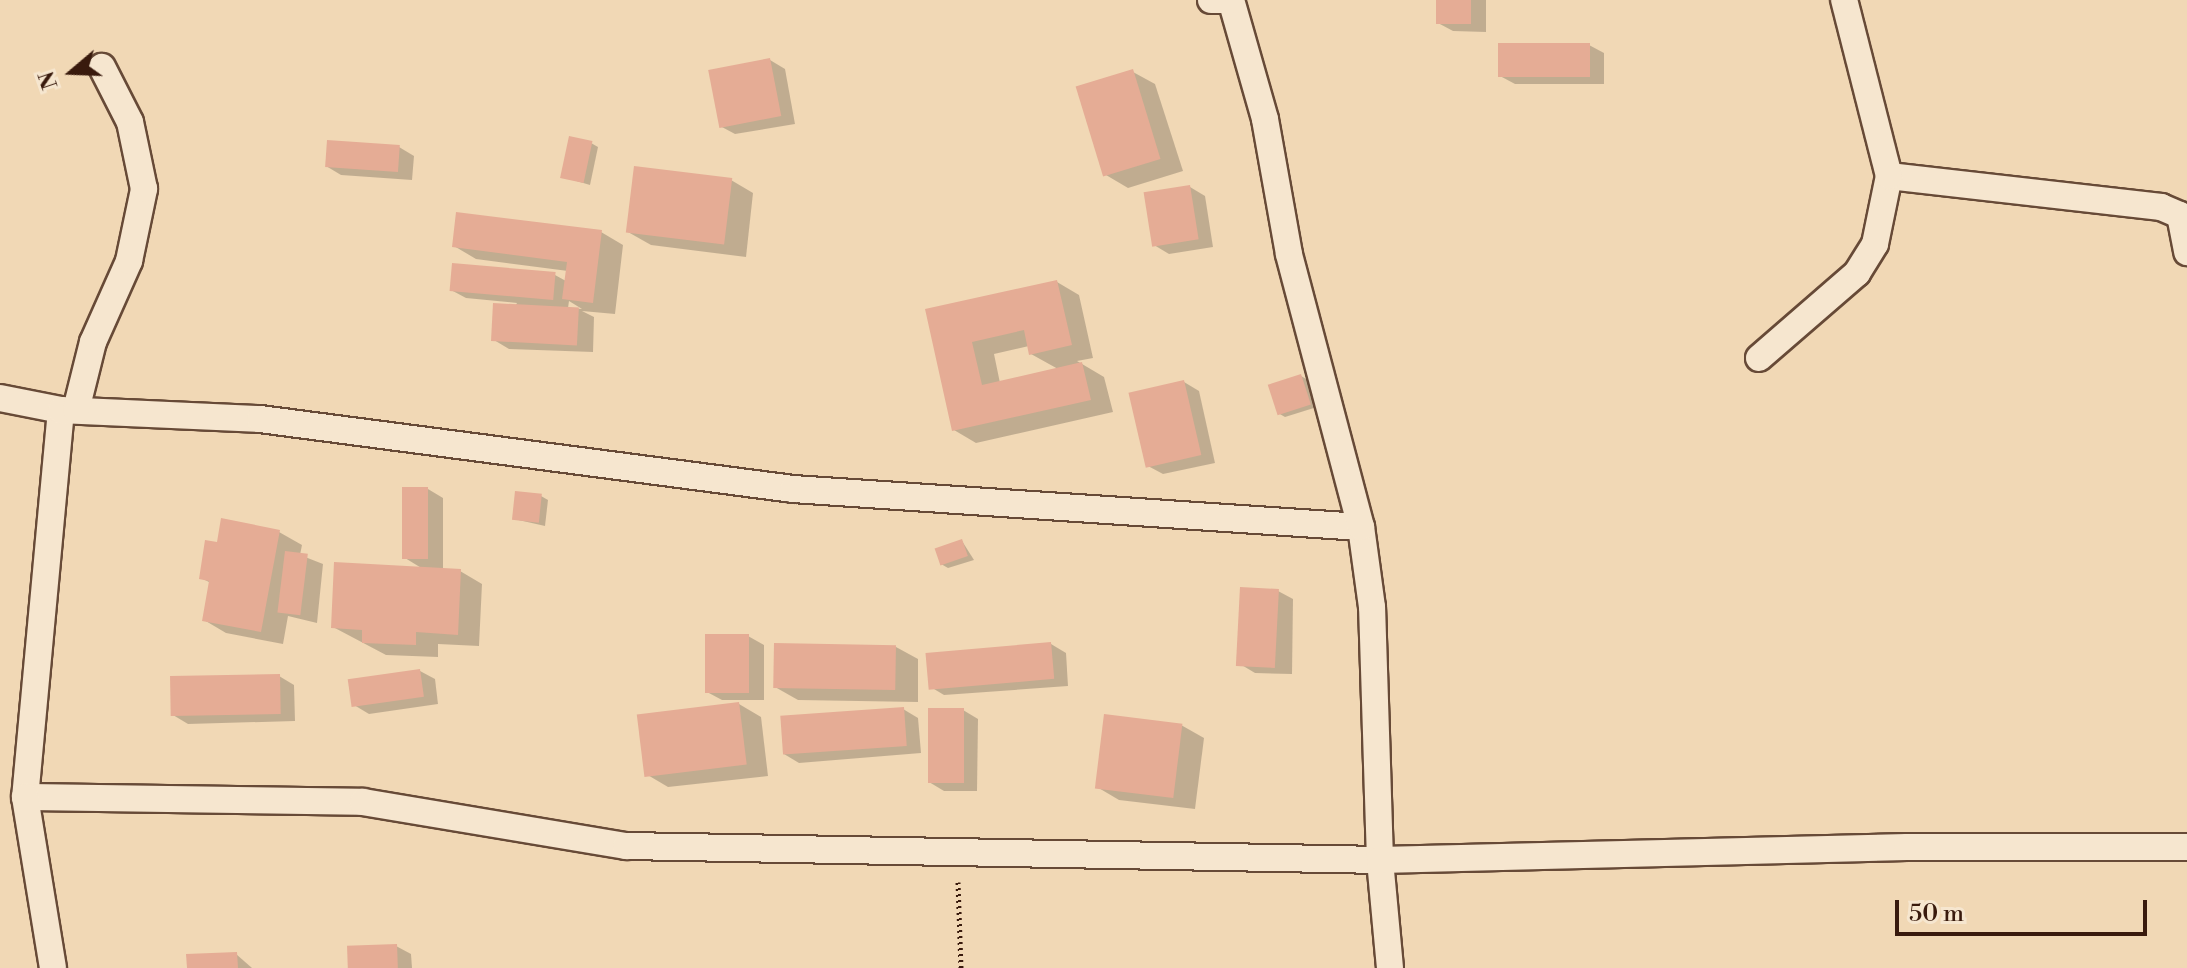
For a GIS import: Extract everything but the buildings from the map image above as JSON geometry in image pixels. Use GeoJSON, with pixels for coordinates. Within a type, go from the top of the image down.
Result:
{"type":"FeatureCollection","features":[{"type":"Feature","properties":{"kind":"street"},"geometry":{"type":"LineString","coordinates":[[1211,0],[1231,0],[1265,119],[1289,254],[1361,527],[1372,621],[1380,860],[1390,968]]}},
{"type":"Feature","properties":{"kind":"street"},"geometry":{"type":"LineString","coordinates":[[1759,358],[1857,273],[1875,244],[1889,176],[1844,0]]}},
{"type":"Feature","properties":{"kind":"street"},"geometry":{"type":"LineString","coordinates":[[53,968],[25,797],[69,410],[93,342],[129,261],[144,189],[130,122],[102,67]]}},
{"type":"Feature","properties":{"kind":"street"},"geometry":{"type":"LineString","coordinates":[[1889,176],[2161,207],[2180,215],[2187,252]]}},
{"type":"Feature","properties":{"kind":"street"},"geometry":{"type":"LineString","coordinates":[[0,398],[69,410],[260,419],[793,489],[1361,527]]}},
{"type":"Feature","properties":{"kind":"street"},"geometry":{"type":"LineString","coordinates":[[25,797],[363,802],[626,846],[957,849],[1380,860],[1907,847],[2187,847]]}},
{"type":"Feature","properties":{"kind":"path"},"geometry":{"type":"LineString","coordinates":[[957,849],[961,968]]}}]}
